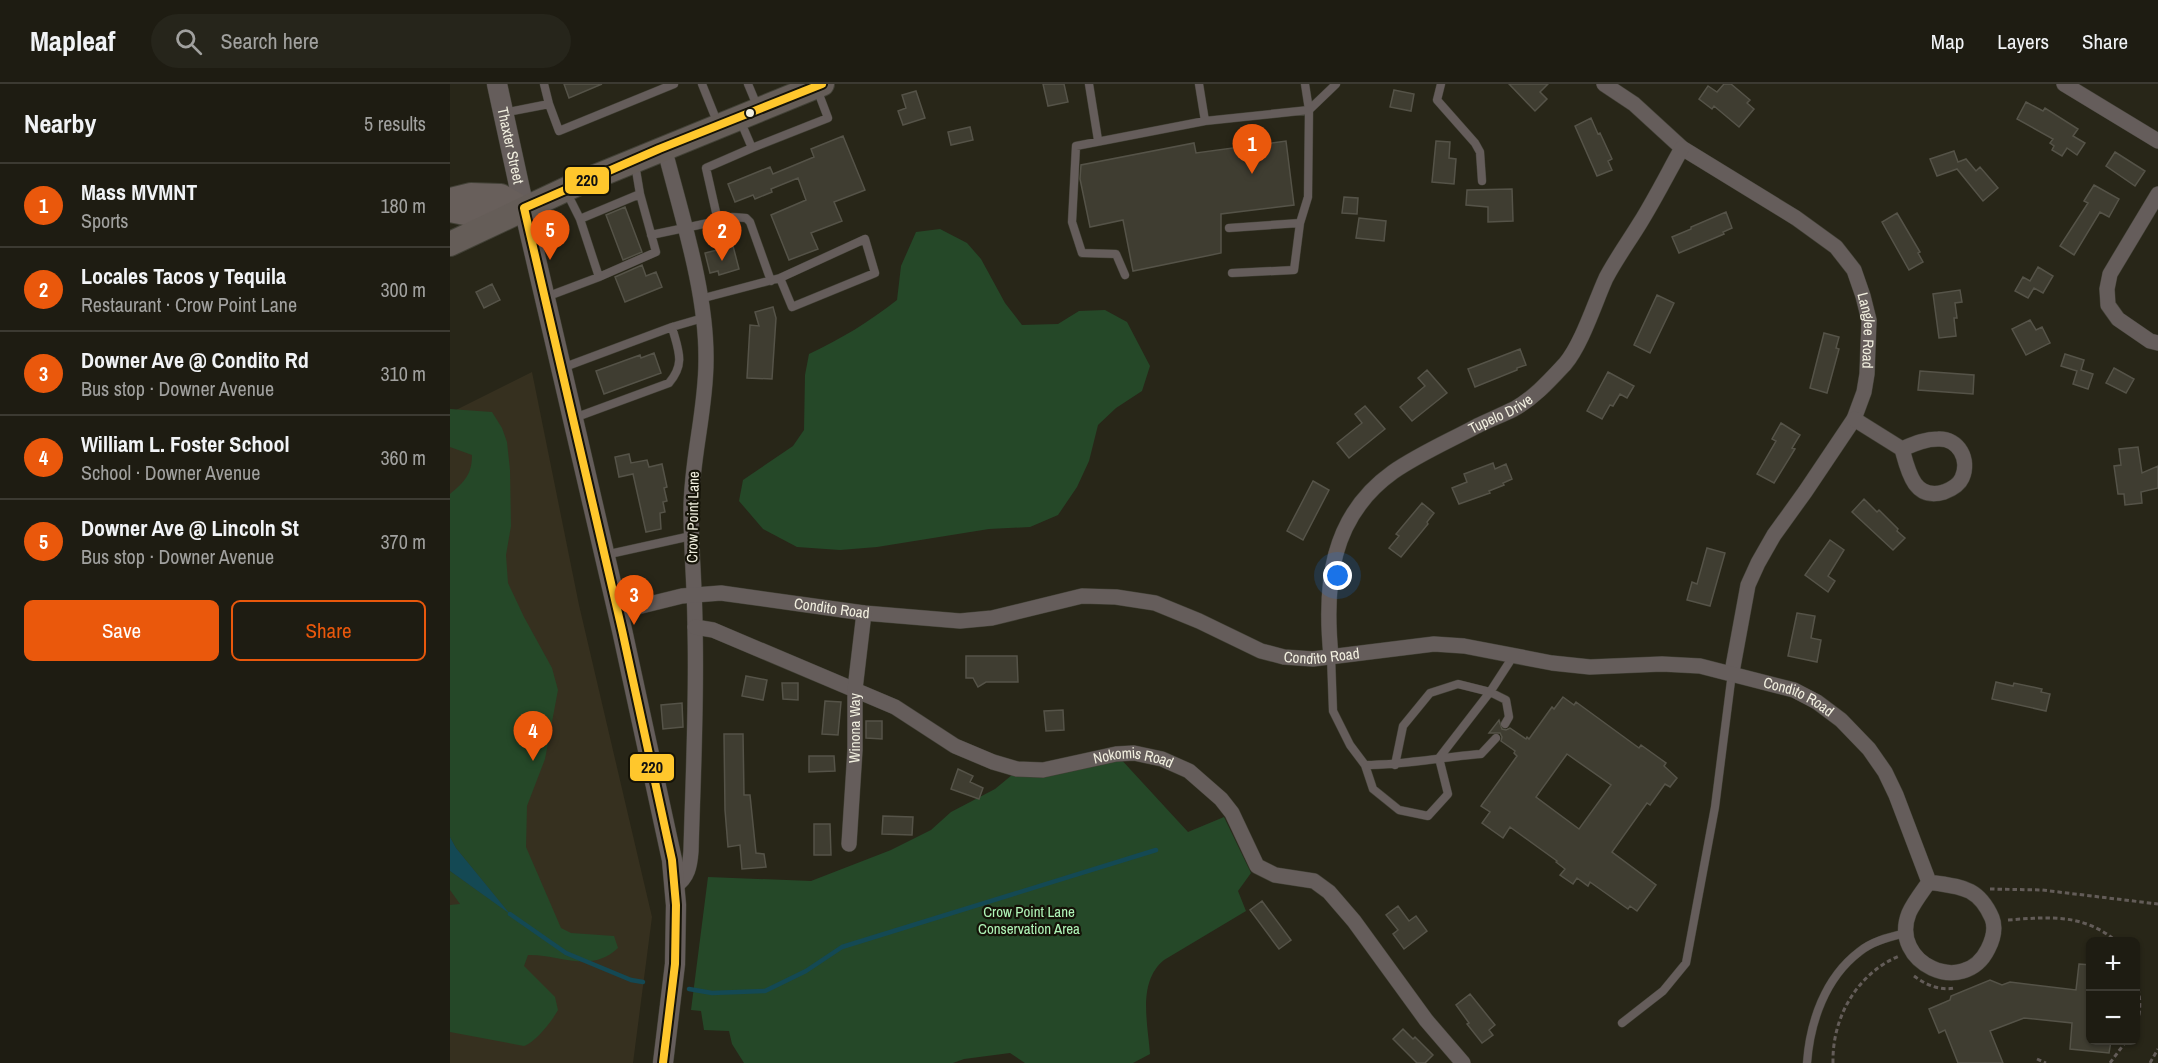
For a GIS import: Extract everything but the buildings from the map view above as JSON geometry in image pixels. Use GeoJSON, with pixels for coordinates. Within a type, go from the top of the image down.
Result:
{"type":"FeatureCollection","features":[{"type":"Feature","properties":{"kind":"main road"},"geometry":{"type":"LineString","coordinates":[[450,244],[565,189],[819,85]]}},
{"type":"Feature","properties":{"kind":"main road"},"geometry":{"type":"LineString","coordinates":[[450,199],[471,194],[501,195],[524,208]]}},
{"type":"Feature","properties":{"kind":"main road"},"geometry":{"type":"LineString","coordinates":[[450,211],[475,216],[524,208]]}},
{"type":"Feature","properties":{"kind":"street","name":"Thaxter Street"},"geometry":{"type":"LineString","coordinates":[[497,84],[665,824],[675,886],[675,964],[663,1063]]}},
{"type":"Feature","properties":{"kind":"street","name":"Langlee Road"},"geometry":{"type":"LineString","coordinates":[[1604,84],[1634,104],[1682,148],[1796,218],[1836,247],[1854,270],[1869,320],[1869,347],[1864,392],[1854,419],[1758,562],[1746,593],[1732,672]]}},
{"type":"Feature","properties":{"kind":"street"},"geometry":{"type":"LineString","coordinates":[[2064,84],[2158,141]]}},
{"type":"Feature","properties":{"kind":"street","name":"Crow Point Lane"},"geometry":{"type":"LineString","coordinates":[[664,147],[685,227],[704,318],[706,363],[692,479],[691,536],[695,627],[691,850],[686,875],[683,881],[675,886]]}},
{"type":"Feature","properties":{"kind":"street","name":"Tupelo Drive"},"geometry":{"type":"LineString","coordinates":[[1331,656],[1327,619],[1330,574],[1338,544],[1350,517],[1368,494],[1392,473],[1418,457],[1516,408],[1539,392],[1568,361],[1607,277],[1682,148]]}},
{"type":"Feature","properties":{"kind":"street"},"geometry":{"type":"LineString","coordinates":[[2158,194],[2109,278],[2107,290],[2108,305],[2118,319],[2150,341],[2158,343]]}},
{"type":"Feature","properties":{"kind":"street"},"geometry":{"type":"LineString","coordinates":[[1854,419],[1902,449]]}},
{"type":"Feature","properties":{"kind":"street","name":"Condito Road"},"geometry":{"type":"LineString","coordinates":[[617,612],[713,593],[744,595],[864,613],[960,621],[992,618],[1082,596],[1116,597],[1155,603],[1261,651],[1284,657],[1313,659],[1434,644],[1464,646],[1590,668],[1671,664],[1732,672],[1794,690],[1817,702],[1855,734],[1885,772],[1929,882]]}},
{"type":"Feature","properties":{"kind":"street","name":"Winona Way"},"geometry":{"type":"LineString","coordinates":[[849,844],[855,750],[855,689],[864,613]]}},
{"type":"Feature","properties":{"kind":"street","name":"Nokomis Road"},"geometry":{"type":"LineString","coordinates":[[695,627],[713,630],[855,689],[895,707],[955,746],[1017,769],[1043,770],[1116,754],[1134,753],[1155,757],[1189,771],[1221,799],[1232,813],[1257,866],[1275,875],[1314,881],[1329,892],[1354,921],[1426,1020],[1463,1063]]}},
{"type":"Feature","properties":{"kind":"street"},"geometry":{"type":"LineString","coordinates":[[1929,882],[1969,890],[1985,902],[1993,922],[1993,939],[1984,957],[1968,970],[1950,973],[1933,970],[1921,963],[1912,951],[1906,933],[1908,914],[1929,882]]}},
{"type":"Feature","properties":{"kind":"lane"},"geometry":{"type":"LineString","coordinates":[[544,84],[559,131],[674,84]]}},
{"type":"Feature","properties":{"kind":"lane"},"geometry":{"type":"LineString","coordinates":[[702,84],[738,118],[752,148]]}},
{"type":"Feature","properties":{"kind":"lane"},"geometry":{"type":"LineString","coordinates":[[738,118],[748,84]]}},
{"type":"Feature","properties":{"kind":"lane"},"geometry":{"type":"LineString","coordinates":[[1089,84],[1098,141]]}},
{"type":"Feature","properties":{"kind":"lane"},"geometry":{"type":"LineString","coordinates":[[1199,84],[1205,121]]}},
{"type":"Feature","properties":{"kind":"lane"},"geometry":{"type":"LineString","coordinates":[[1232,273],[1294,270],[1300,222],[1308,197],[1309,110],[1305,84]]}},
{"type":"Feature","properties":{"kind":"lane"},"geometry":{"type":"LineString","coordinates":[[1125,275],[1116,254],[1082,253],[1072,222],[1076,146],[1205,121],[1309,110],[1336,84]]}},
{"type":"Feature","properties":{"kind":"lane"},"geometry":{"type":"LineString","coordinates":[[1441,84],[1437,100],[1475,143],[1480,152],[1482,182]]}},
{"type":"Feature","properties":{"kind":"lane"},"geometry":{"type":"LineString","coordinates":[[718,221],[706,168],[828,118],[819,85]]}},
{"type":"Feature","properties":{"kind":"lane"},"geometry":{"type":"LineString","coordinates":[[503,113],[549,104]]}},
{"type":"Feature","properties":{"kind":"lane"},"geometry":{"type":"LineString","coordinates":[[545,298],[656,252],[640,194],[634,160]]}},
{"type":"Feature","properties":{"kind":"lane"},"geometry":{"type":"LineString","coordinates":[[565,189],[580,219],[599,277]]}},
{"type":"Feature","properties":{"kind":"lane"},"geometry":{"type":"LineString","coordinates":[[580,219],[640,194]]}},
{"type":"Feature","properties":{"kind":"lane"},"geometry":{"type":"LineString","coordinates":[[651,235],[732,217],[746,218],[750,222],[771,281]]}},
{"type":"Feature","properties":{"kind":"lane"},"geometry":{"type":"LineString","coordinates":[[1229,228],[1300,222]]}},
{"type":"Feature","properties":{"kind":"lane"},"geometry":{"type":"LineString","coordinates":[[700,299],[780,278],[865,238],[875,273],[792,307],[780,278]]}},
{"type":"Feature","properties":{"kind":"lane"},"geometry":{"type":"LineString","coordinates":[[562,368],[672,327],[704,318]]}},
{"type":"Feature","properties":{"kind":"lane"},"geometry":{"type":"LineString","coordinates":[[573,419],[669,383],[678,373],[680,359],[672,327]]}},
{"type":"Feature","properties":{"kind":"lane"},"geometry":{"type":"LineString","coordinates":[[605,555],[691,536]]}},
{"type":"Feature","properties":{"kind":"lane"},"geometry":{"type":"LineString","coordinates":[[1439,758],[1490,692],[1514,655]]}},
{"type":"Feature","properties":{"kind":"lane"},"geometry":{"type":"LineString","coordinates":[[1331,656],[1333,711],[1350,745],[1365,765],[1373,789],[1398,810],[1428,816],[1448,794],[1439,758]]}},
{"type":"Feature","properties":{"kind":"lane"},"geometry":{"type":"LineString","coordinates":[[1622,1023],[1664,991],[1686,963],[1715,807],[1732,672]]}},
{"type":"Feature","properties":{"kind":"lane"},"geometry":{"type":"LineString","coordinates":[[1395,765],[1403,726],[1430,693],[1458,684],[1490,692],[1506,700],[1509,717],[1505,724]]}},
{"type":"Feature","properties":{"kind":"lane"},"geometry":{"type":"LineString","coordinates":[[1365,765],[1395,765],[1481,754],[1496,738]]}},
{"type":"Feature","properties":{"kind":"lane"},"geometry":{"type":"LineString","coordinates":[[1807,1063],[1809,1040],[1820,1004],[1837,975],[1859,952],[1885,938],[1906,933]]}},
{"type":"Feature","properties":{"kind":"path"},"geometry":{"type":"LineString","coordinates":[[1969,890],[2042,890],[2158,904]]}},
{"type":"Feature","properties":{"kind":"path"},"geometry":{"type":"LineString","coordinates":[[2007,925],[2007,920],[2055,917],[2085,922],[2111,937]]}},
{"type":"Feature","properties":{"kind":"path"},"geometry":{"type":"LineString","coordinates":[[1833,1063],[1837,1030],[1843,1010],[1853,992],[1869,975],[1899,956],[1905,965]]}},
{"type":"Feature","properties":{"kind":"path"},"geometry":{"type":"LineString","coordinates":[[1911,974],[1935,987],[1948,989],[1961,987]]}},
{"type":"Feature","properties":{"kind":"path"},"geometry":{"type":"LineString","coordinates":[[2110,1063],[2124,1045]]}},
{"type":"Feature","properties":{"kind":"path"},"geometry":{"type":"LineString","coordinates":[[2150,1063],[2158,1049]]}},
{"type":"Feature","properties":{"kind":"path"},"geometry":{"type":"LineString","coordinates":[[2037,1059],[2046,1063]]}},
{"type":"Feature","properties":{"kind":"shaded area"},"geometry":{"type":"Polygon","coordinates":[[[532,372],[579,605],[652,917],[633,1063],[450,1063],[450,413],[532,372]]]}},
{"type":"Feature","properties":{"kind":"green space"},"geometry":{"type":"Polygon","coordinates":[[[940,229],[967,243],[981,259],[1005,303],[1022,325],[1058,324],[1079,311],[1105,310],[1127,322],[1150,366],[1142,391],[1116,408],[1098,425],[1089,461],[1077,487],[1058,515],[1030,527],[989,529],[877,547],[840,550],[797,547],[763,529],[739,501],[743,480],[793,446],[804,430],[805,375],[809,354],[854,330],[897,300],[901,266],[916,232],[940,229]]]}},
{"type":"Feature","properties":{"kind":"green space"},"geometry":{"type":"Polygon","coordinates":[[[450,409],[492,412],[502,428],[507,442],[510,470],[511,526],[506,555],[508,583],[552,668],[558,690],[545,759],[527,806],[526,847],[561,928],[571,933],[614,936],[618,948],[608,956],[586,961],[528,955],[524,966],[555,997],[558,1010],[538,1036],[524,1046],[450,1032],[450,905],[460,904],[450,890],[450,871],[508,912],[456,848],[450,837],[450,494],[466,478],[471,468],[472,455],[450,447],[450,409]]]}},
{"type":"Feature","properties":{"kind":"green space","name":"Crow Point Lane Conservation Area"},"geometry":{"type":"Polygon","coordinates":[[[1118,756],[1188,832],[1224,817],[1251,873],[1238,891],[1246,911],[1164,960],[1156,969],[1150,980],[1146,1004],[1150,1054],[1133,1063],[1025,1063],[1010,1053],[964,1059],[953,1063],[744,1063],[732,1044],[729,1031],[704,1030],[701,1011],[691,1010],[708,877],[811,881],[891,850],[931,830],[951,812],[995,789],[1012,775],[1118,756]]]}},
{"type":"Feature","properties":{"kind":"water"},"geometry":{"type":"Polygon","coordinates":[[[450,837],[456,848],[510,914],[450,871],[450,837]]]}},
{"type":"Feature","properties":{"kind":"waterway"},"geometry":{"type":"LineString","coordinates":[[689,989],[712,993],[765,991],[806,971],[842,947],[1156,850]]}},
{"type":"Feature","properties":{"kind":"waterway"},"geometry":{"type":"LineString","coordinates":[[510,914],[566,953],[631,980],[643,982]]}},
{"type":"Feature","properties":{"kind":"transit line","name":"220"},"geometry":{"type":"LineString","coordinates":[[663,1063],[675,964],[676,905],[672,860],[622,630],[524,208],[659,149],[822,84]]}},
{"type":"Feature","properties":{"kind":"place","name":"Mass MVMNT"},"geometry":{"type":"Point","coordinates":[1252,174]}},
{"type":"Feature","properties":{"kind":"place","name":"Downer Ave @ Lincoln St"},"geometry":{"type":"Point","coordinates":[550,260]}},
{"type":"Feature","properties":{"kind":"place","name":"Locales Tacos y Tequila"},"geometry":{"type":"Point","coordinates":[722,261]}},
{"type":"Feature","properties":{"kind":"place","name":"Downer Ave @ Condito Rd"},"geometry":{"type":"Point","coordinates":[634,625]}},
{"type":"Feature","properties":{"kind":"place","name":"William L. Foster School"},"geometry":{"type":"Point","coordinates":[533,761]}}]}
